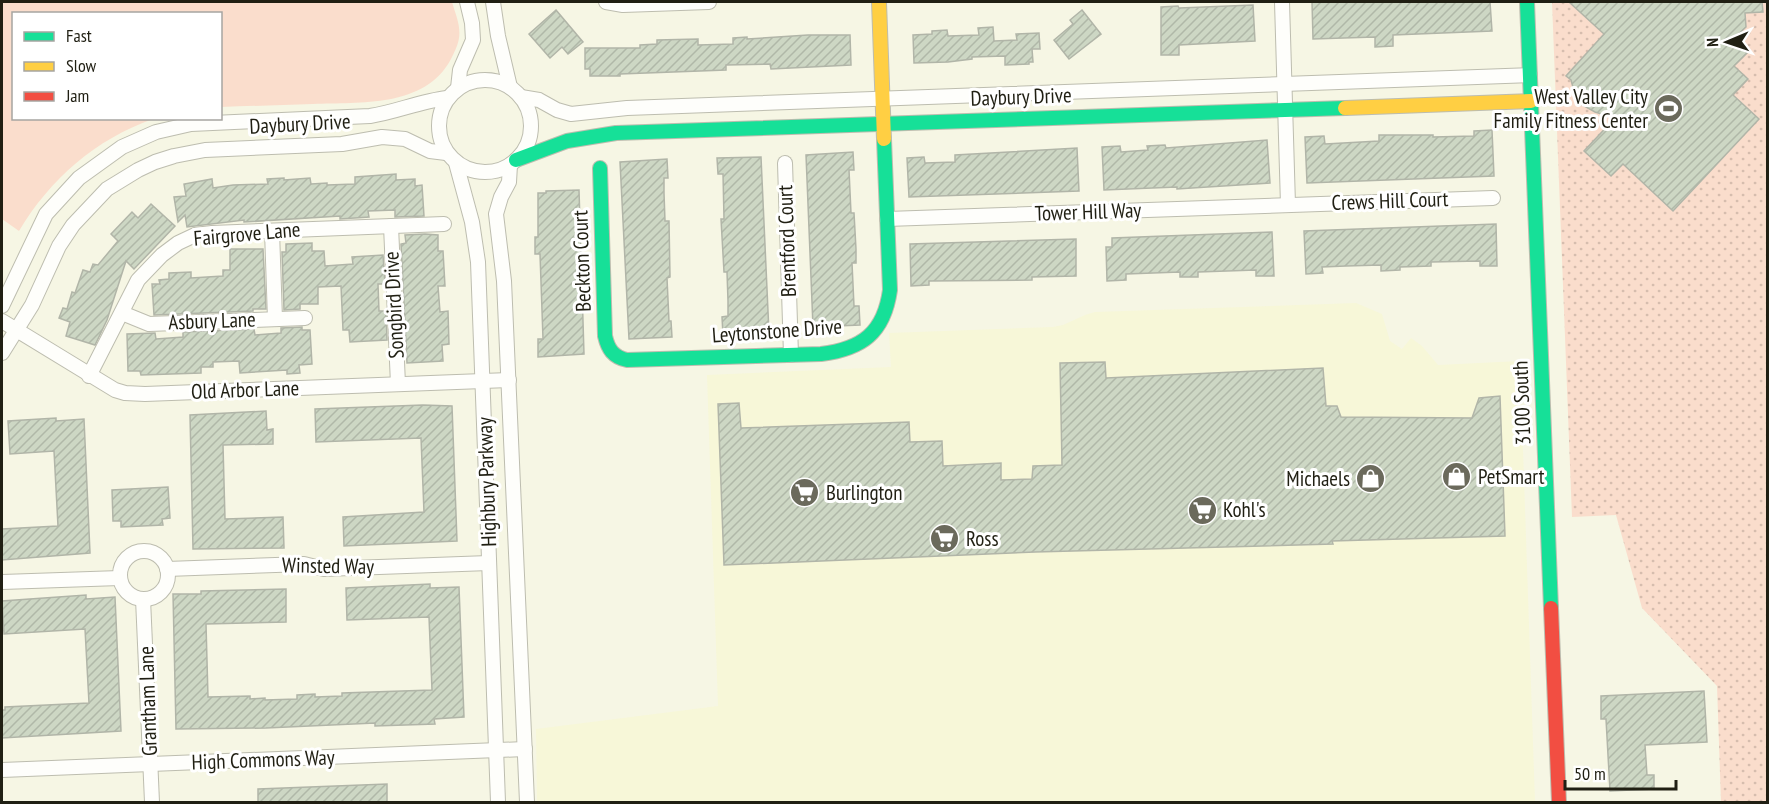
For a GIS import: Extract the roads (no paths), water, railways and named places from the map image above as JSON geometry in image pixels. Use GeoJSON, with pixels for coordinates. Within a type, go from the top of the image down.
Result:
{"type":"FeatureCollection","features":[{"type":"Feature","properties":{"kind":"street"},"geometry":{"type":"LineString","coordinates":[[453,93],[468,83],[489,80],[510,87],[521,97],[528,109],[531,123],[527,143],[513,163],[489,173],[477,172],[451,158],[440,140],[438,125],[441,111],[453,93],[473,40],[467,2]]}},
{"type":"Feature","properties":{"kind":"street"},"geometry":{"type":"LineString","coordinates":[[493,2],[510,87]]}},
{"type":"Feature","properties":{"kind":"street"},"geometry":{"type":"LineString","coordinates":[[606,2],[623,5],[709,2]]}},
{"type":"Feature","properties":{"kind":"street","name":"Leytonstone Drive"},"geometry":{"type":"LineString","coordinates":[[610,351],[618,358],[627,360],[791,355],[853,348],[878,327],[889,299],[879,2]]}},
{"type":"Feature","properties":{"kind":"street"},"geometry":{"type":"LineString","coordinates":[[1282,2],[1288,205]]}},
{"type":"Feature","properties":{"kind":"street","name":"3100 South"},"geometry":{"type":"LineString","coordinates":[[1527,2],[1559,802]]}},
{"type":"Feature","properties":{"kind":"street","name":"Daybury Drive"},"geometry":{"type":"LineString","coordinates":[[521,97],[539,100],[557,110],[579,114],[627,108],[1530,75]]}},
{"type":"Feature","properties":{"kind":"street","name":"Daybury Drive"},"geometry":{"type":"LineString","coordinates":[[2,306],[46,214],[66,191],[94,165],[122,147],[139,139],[191,124],[370,116],[395,111],[453,93]]}},
{"type":"Feature","properties":{"kind":"street","name":"Daybury Drive"},"geometry":{"type":"LineString","coordinates":[[513,163],[567,141],[597,135],[1531,101]]}},
{"type":"Feature","properties":{"kind":"street","name":"Daybury Drive"},"geometry":{"type":"LineString","coordinates":[[2,353],[36,297],[59,246],[73,225],[107,189],[155,162],[205,150],[342,144],[382,137],[405,139],[451,158]]}},
{"type":"Feature","properties":{"kind":"street","name":"Highbury Parkway"},"geometry":{"type":"LineString","coordinates":[[451,158],[472,222],[477,248],[498,802]]}},
{"type":"Feature","properties":{"kind":"street","name":"Brentford Court"},"geometry":{"type":"LineString","coordinates":[[784,162],[791,355]]}},
{"type":"Feature","properties":{"kind":"street","name":"Highbury Parkway"},"geometry":{"type":"LineString","coordinates":[[513,163],[509,182],[497,207],[495,220],[503,262],[527,802]]}},
{"type":"Feature","properties":{"kind":"street","name":"Beckton Court"},"geometry":{"type":"LineString","coordinates":[[600,168],[605,336],[610,351]]}},
{"type":"Feature","properties":{"kind":"street","name":"Crews Hill Court"},"geometry":{"type":"LineString","coordinates":[[1288,205],[1493,198]]}},
{"type":"Feature","properties":{"kind":"street","name":"Tower Hill Way"},"geometry":{"type":"LineString","coordinates":[[887,219],[1288,205]]}},
{"type":"Feature","properties":{"kind":"street","name":"Fairgrove Lane"},"geometry":{"type":"LineString","coordinates":[[89,376],[138,280],[162,255],[178,243],[202,234],[444,224]]}},
{"type":"Feature","properties":{"kind":"street","name":"Songbird Drive"},"geometry":{"type":"LineString","coordinates":[[390,226],[398,384]]}},
{"type":"Feature","properties":{"kind":"street"},"geometry":{"type":"LineString","coordinates":[[272,231],[275,319]]}},
{"type":"Feature","properties":{"kind":"street","name":"Asbury Lane"},"geometry":{"type":"LineString","coordinates":[[122,313],[149,324],[304,318]]}},
{"type":"Feature","properties":{"kind":"street","name":"Old Arbor Lane"},"geometry":{"type":"LineString","coordinates":[[2,321],[89,376],[115,390],[134,394],[509,380]]}},
{"type":"Feature","properties":{"kind":"street"},"geometry":{"type":"LineString","coordinates":[[136,552],[152,552],[164,562],[167,569],[168,578],[165,586],[152,598],[143,599],[130,595],[120,578],[124,562],[136,552]]}},
{"type":"Feature","properties":{"kind":"street","name":"Winsted Way"},"geometry":{"type":"LineString","coordinates":[[167,569],[304,564],[324,570],[489,563]]}},
{"type":"Feature","properties":{"kind":"street"},"geometry":{"type":"LineString","coordinates":[[2,582],[120,578]]}},
{"type":"Feature","properties":{"kind":"street","name":"Grantham Lane"},"geometry":{"type":"LineString","coordinates":[[143,599],[152,802]]}},
{"type":"Feature","properties":{"kind":"street","name":"High Commons Way"},"geometry":{"type":"LineString","coordinates":[[2,770],[525,749]]}},
{"type":"Feature","properties":{"kind":"place","name":"West Valley City Family Fitness Center"},"geometry":{"type":"Point","coordinates":[1669,109]}},
{"type":"Feature","properties":{"kind":"place","name":"PetSmart"},"geometry":{"type":"Point","coordinates":[1457,477]}},
{"type":"Feature","properties":{"kind":"place","name":"Michaels"},"geometry":{"type":"Point","coordinates":[1371,479]}},
{"type":"Feature","properties":{"kind":"place","name":"Burlington"},"geometry":{"type":"Point","coordinates":[805,493]}},
{"type":"Feature","properties":{"kind":"place","name":"Kohl's"},"geometry":{"type":"Point","coordinates":[1202,510]}},
{"type":"Feature","properties":{"kind":"place","name":"Ross"},"geometry":{"type":"Point","coordinates":[945,539]}}]}
